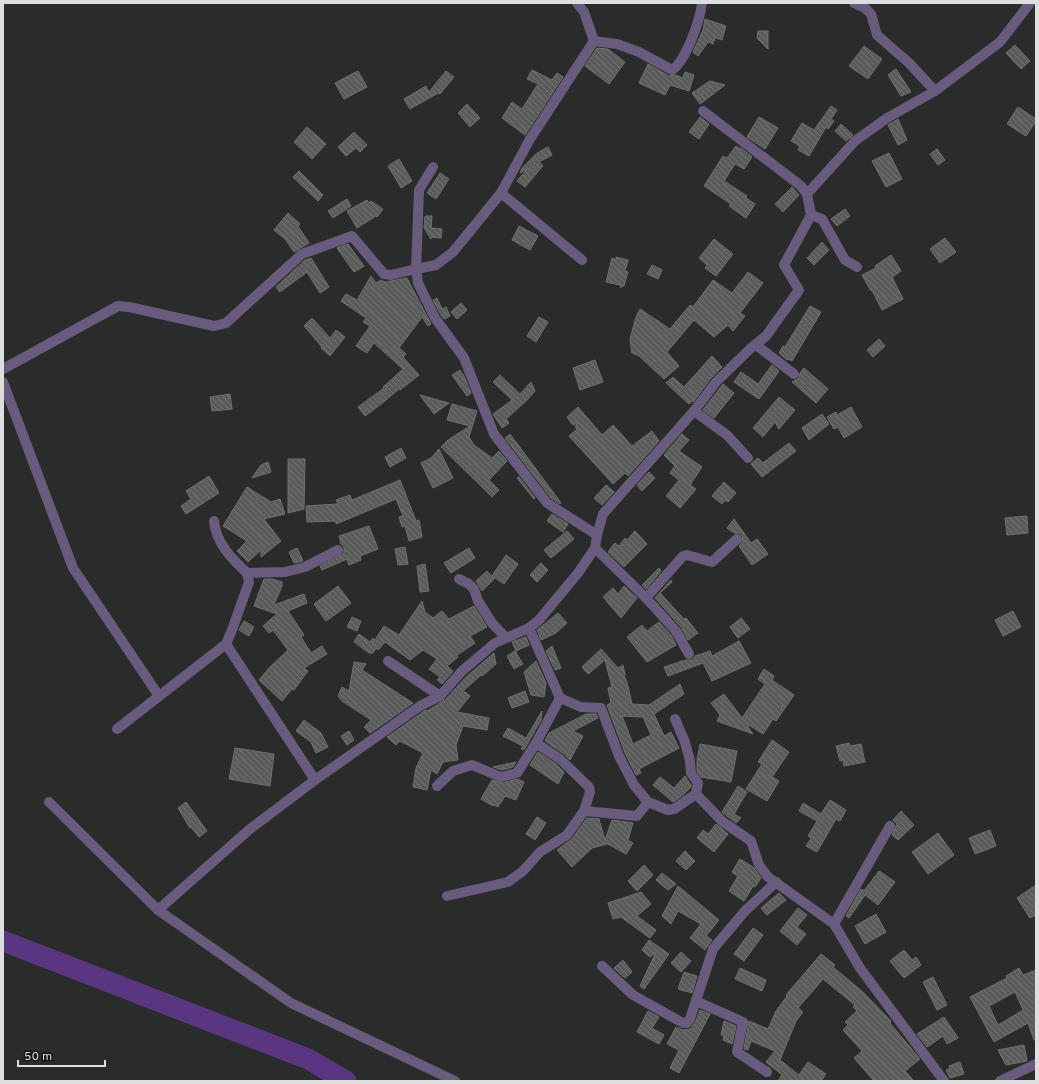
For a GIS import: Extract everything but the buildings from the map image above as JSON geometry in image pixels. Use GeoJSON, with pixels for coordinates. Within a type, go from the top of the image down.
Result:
{"type":"FeatureCollection","features":[{"type":"Feature","properties":{"kind":"street"},"geometry":{"type":"LineString","coordinates":[[577,3],[584,12],[594,41]]}},
{"type":"Feature","properties":{"kind":"street"},"geometry":{"type":"LineString","coordinates":[[594,41],[617,44],[639,52],[672,70],[685,55],[700,14],[702,3]]}},
{"type":"Feature","properties":{"kind":"street"},"geometry":{"type":"LineString","coordinates":[[854,3],[864,8],[871,14],[878,35],[909,63],[936,91]]}},
{"type":"Feature","properties":{"kind":"street"},"geometry":{"type":"LineString","coordinates":[[807,194],[855,141],[887,118],[936,91],[1000,42],[1030,3]]}},
{"type":"Feature","properties":{"kind":"street"},"geometry":{"type":"LineString","coordinates":[[3,369],[118,306],[129,307],[214,326],[226,323],[302,254],[352,236],[384,274],[391,275],[436,264],[453,252],[501,193],[530,139],[594,41]]}},
{"type":"Feature","properties":{"kind":"street"},"geometry":{"type":"LineString","coordinates":[[158,910],[250,829],[315,780],[420,706],[440,696],[462,671],[495,643],[529,628],[539,620],[578,574],[595,548],[603,514],[694,411],[716,382],[750,349],[766,336],[799,290],[784,265],[811,215],[807,194],[801,186],[703,111]]}},
{"type":"Feature","properties":{"kind":"street"},"geometry":{"type":"LineString","coordinates":[[434,167],[419,190],[416,269],[418,283],[435,318],[464,358],[494,434],[546,503],[597,535]]}},
{"type":"Feature","properties":{"kind":"street"},"geometry":{"type":"LineString","coordinates":[[501,193],[582,260]]}},
{"type":"Feature","properties":{"kind":"street"},"geometry":{"type":"LineString","coordinates":[[811,215],[822,219],[845,260],[857,267]]}},
{"type":"Feature","properties":{"kind":"street"},"geometry":{"type":"LineString","coordinates":[[756,345],[794,374]]}},
{"type":"Feature","properties":{"kind":"street"},"geometry":{"type":"LineString","coordinates":[[3,382],[73,568],[159,696]]}},
{"type":"Feature","properties":{"kind":"street"},"geometry":{"type":"LineString","coordinates":[[694,411],[727,435],[748,458]]}},
{"type":"Feature","properties":{"kind":"street"},"geometry":{"type":"LineString","coordinates":[[214,521],[215,530],[219,540],[236,562],[248,573],[285,572],[305,567],[338,550]]}},
{"type":"Feature","properties":{"kind":"street"},"geometry":{"type":"LineString","coordinates":[[646,598],[683,556],[687,555],[712,562],[737,540]]}},
{"type":"Feature","properties":{"kind":"street"},"geometry":{"type":"LineString","coordinates":[[595,548],[676,630],[689,654]]}},
{"type":"Feature","properties":{"kind":"street"},"geometry":{"type":"LineString","coordinates":[[117,729],[226,644],[248,582],[248,573]]}},
{"type":"Feature","properties":{"kind":"street"},"geometry":{"type":"LineString","coordinates":[[459,579],[469,584],[474,589],[478,601],[492,623],[506,638]]}},
{"type":"Feature","properties":{"kind":"street"},"geometry":{"type":"LineString","coordinates":[[529,628],[560,698],[582,707],[601,708],[619,756],[634,785],[648,802],[668,810],[674,809],[696,794],[698,783],[691,773],[685,742],[675,719]]}},
{"type":"Feature","properties":{"kind":"street"},"geometry":{"type":"LineString","coordinates":[[226,644],[315,780]]}},
{"type":"Feature","properties":{"kind":"street"},"geometry":{"type":"LineString","coordinates":[[388,661],[440,696]]}},
{"type":"Feature","properties":{"kind":"street"},"geometry":{"type":"LineString","coordinates":[[437,786],[453,771],[472,765],[501,777],[517,773],[536,743],[560,698]]}},
{"type":"Feature","properties":{"kind":"street"},"geometry":{"type":"LineString","coordinates":[[447,896],[508,882],[523,871],[540,852],[567,835],[584,811],[590,792],[589,787],[560,759],[536,743]]}},
{"type":"Feature","properties":{"kind":"street"},"geometry":{"type":"LineString","coordinates":[[696,794],[723,822],[751,841],[759,865],[768,877],[834,924],[860,968],[944,1081]]}},
{"type":"Feature","properties":{"kind":"street"},"geometry":{"type":"LineString","coordinates":[[49,802],[158,910],[291,1003],[455,1081]]}},
{"type":"Feature","properties":{"kind":"street"},"geometry":{"type":"LineString","coordinates":[[584,811],[637,816],[648,802]]}},
{"type":"Feature","properties":{"kind":"street"},"geometry":{"type":"LineString","coordinates":[[834,924],[890,826]]}},
{"type":"Feature","properties":{"kind":"street"},"geometry":{"type":"LineString","coordinates":[[602,966],[633,995],[683,1023],[688,1023],[713,949],[745,911],[776,882]]}},
{"type":"Feature","properties":{"kind":"street"},"geometry":{"type":"LineString","coordinates":[[696,1001],[743,1022],[737,1052],[767,1072]]}},
{"type":"Feature","properties":{"kind":"street"},"geometry":{"type":"LineString","coordinates":[[1000,1081],[1036,1064]]}},
{"type":"Feature","properties":{"kind":"waterway"},"geometry":{"type":"LineString","coordinates":[[3,941],[308,1059],[346,1081]]}}]}
